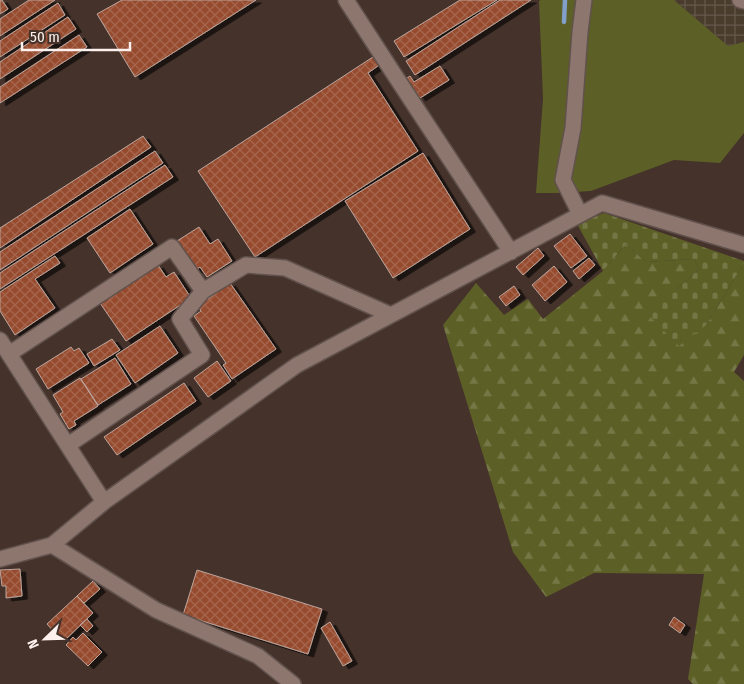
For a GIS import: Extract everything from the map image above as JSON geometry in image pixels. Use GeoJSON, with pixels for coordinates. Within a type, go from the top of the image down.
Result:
{"type":"FeatureCollection","features":[{"type":"Feature","properties":{"kind":"street"},"geometry":{"type":"LineString","coordinates":[[346,0],[511,252]]}},
{"type":"Feature","properties":{"kind":"street"},"geometry":{"type":"LineString","coordinates":[[580,214],[563,180],[573,128],[584,0]]}},
{"type":"Feature","properties":{"kind":"street"},"geometry":{"type":"LineString","coordinates":[[740,0],[744,1]]}},
{"type":"Feature","properties":{"kind":"street"},"geometry":{"type":"LineString","coordinates":[[0,559],[52,545],[104,502],[297,365],[602,203],[744,245]]}},
{"type":"Feature","properties":{"kind":"street"},"geometry":{"type":"LineString","coordinates":[[9,354],[172,247],[203,291]]}},
{"type":"Feature","properties":{"kind":"street"},"geometry":{"type":"LineString","coordinates":[[68,445],[202,355],[180,319],[203,291],[246,265],[285,268],[391,315]]}},
{"type":"Feature","properties":{"kind":"street"},"geometry":{"type":"LineString","coordinates":[[0,340],[104,502]]}},
{"type":"Feature","properties":{"kind":"street"},"geometry":{"type":"LineString","coordinates":[[52,545],[156,610],[258,656],[294,684]]}},
{"type":"Feature","properties":{"kind":"shaded area"},"geometry":{"type":"Polygon","coordinates":[[[674,0],[744,0],[744,42],[728,46],[674,0]]]}},
{"type":"Feature","properties":{"kind":"green space"},"geometry":{"type":"Polygon","coordinates":[[[674,0],[728,46],[744,42],[744,133],[720,163],[674,160],[591,191],[536,193],[543,99],[539,1],[674,0]]]}},
{"type":"Feature","properties":{"kind":"green space"},"geometry":{"type":"Polygon","coordinates":[[[604,213],[744,261],[706,325],[679,346],[645,312],[677,289],[699,269],[694,259],[646,262],[626,244],[603,271],[577,224],[604,213]]]}},
{"type":"Feature","properties":{"kind":"green space"},"geometry":{"type":"Polygon","coordinates":[[[626,244],[646,262],[694,259],[699,269],[677,289],[706,325],[744,263],[744,355],[734,372],[744,381],[744,684],[693,684],[688,679],[704,574],[594,573],[546,597],[513,552],[443,325],[476,283],[504,315],[528,299],[543,319],[603,271],[626,244]]]}},
{"type":"Feature","properties":{"kind":"building"},"geometry":{"type":"Polygon","coordinates":[[[0,0],[8,9],[0,14],[0,0]]]}},
{"type":"Feature","properties":{"kind":"building"},"geometry":{"type":"Polygon","coordinates":[[[29,0],[55,0],[0,36],[0,19],[29,0]]]}},
{"type":"Feature","properties":{"kind":"building"},"geometry":{"type":"Polygon","coordinates":[[[122,0],[256,0],[135,77],[97,14],[122,0]]]}},
{"type":"Feature","properties":{"kind":"building"},"geometry":{"type":"Polygon","coordinates":[[[460,0],[497,0],[404,57],[394,41],[460,0]]]}},
{"type":"Feature","properties":{"kind":"building"},"geometry":{"type":"Polygon","coordinates":[[[500,0],[531,0],[415,75],[406,61],[500,0]]]}},
{"type":"Feature","properties":{"kind":"building"},"geometry":{"type":"Polygon","coordinates":[[[58,3],[65,15],[0,57],[0,41],[58,3]]]}},
{"type":"Feature","properties":{"kind":"building"},"geometry":{"type":"Polygon","coordinates":[[[68,17],[76,29],[0,79],[0,62],[68,17]]]}},
{"type":"Feature","properties":{"kind":"building"},"geometry":{"type":"Polygon","coordinates":[[[79,35],[87,47],[0,103],[0,87],[79,35]]]}},
{"type":"Feature","properties":{"kind":"building"},"geometry":{"type":"Polygon","coordinates":[[[376,55],[382,63],[368,73],[418,151],[255,257],[198,171],[376,55]]]}},
{"type":"Feature","properties":{"kind":"building"},"geometry":{"type":"Polygon","coordinates":[[[440,66],[449,80],[420,98],[414,89],[409,92],[403,81],[410,76],[414,82],[440,66]]]}},
{"type":"Feature","properties":{"kind":"building"},"geometry":{"type":"Polygon","coordinates":[[[143,136],[151,147],[0,248],[0,228],[143,136]]]}},
{"type":"Feature","properties":{"kind":"building"},"geometry":{"type":"Polygon","coordinates":[[[155,151],[163,163],[0,270],[0,252],[155,151]]]}},
{"type":"Feature","properties":{"kind":"building"},"geometry":{"type":"Polygon","coordinates":[[[423,153],[470,229],[393,278],[345,201],[423,153]]]}},
{"type":"Feature","properties":{"kind":"building"},"geometry":{"type":"Polygon","coordinates":[[[165,165],[173,177],[0,289],[0,273],[165,165]]]}},
{"type":"Feature","properties":{"kind":"building"},"geometry":{"type":"Polygon","coordinates":[[[130,209],[153,244],[110,273],[87,238],[130,209]]]}},
{"type":"Feature","properties":{"kind":"building"},"geometry":{"type":"Polygon","coordinates":[[[199,227],[210,244],[218,239],[232,261],[207,277],[200,267],[196,270],[177,241],[199,227]]]}},
{"type":"Feature","properties":{"kind":"building"},"geometry":{"type":"Polygon","coordinates":[[[570,234],[587,256],[571,268],[554,246],[570,234]]]}},
{"type":"Feature","properties":{"kind":"building"},"geometry":{"type":"Polygon","coordinates":[[[538,248],[544,256],[523,275],[516,267],[538,248]]]}},
{"type":"Feature","properties":{"kind":"building"},"geometry":{"type":"Polygon","coordinates":[[[55,256],[60,263],[35,279],[55,308],[15,335],[0,311],[0,292],[55,256]]]}},
{"type":"Feature","properties":{"kind":"building"},"geometry":{"type":"Polygon","coordinates":[[[589,258],[595,265],[579,279],[573,271],[589,258]]]}},
{"type":"Feature","properties":{"kind":"building"},"geometry":{"type":"Polygon","coordinates":[[[158,265],[166,277],[174,272],[191,298],[126,341],[100,303],[158,265]]]}},
{"type":"Feature","properties":{"kind":"building"},"geometry":{"type":"Polygon","coordinates":[[[554,266],[567,282],[545,301],[532,285],[554,266]]]}},
{"type":"Feature","properties":{"kind":"building"},"geometry":{"type":"Polygon","coordinates":[[[230,283],[276,349],[232,379],[223,365],[226,363],[194,316],[201,311],[198,306],[230,283]]]}},
{"type":"Feature","properties":{"kind":"building"},"geometry":{"type":"Polygon","coordinates":[[[514,286],[520,295],[506,306],[499,297],[514,286]]]}},
{"type":"Feature","properties":{"kind":"building"},"geometry":{"type":"Polygon","coordinates":[[[160,326],[178,353],[135,383],[116,355],[160,326]]]}},
{"type":"Feature","properties":{"kind":"building"},"geometry":{"type":"Polygon","coordinates":[[[112,339],[120,350],[94,366],[87,354],[112,339]]]}},
{"type":"Feature","properties":{"kind":"building"},"geometry":{"type":"Polygon","coordinates":[[[71,347],[74,351],[79,348],[89,363],[48,389],[36,369],[71,347]]]}},
{"type":"Feature","properties":{"kind":"building"},"geometry":{"type":"Polygon","coordinates":[[[115,358],[131,384],[98,405],[81,379],[115,358]]]}},
{"type":"Feature","properties":{"kind":"building"},"geometry":{"type":"Polygon","coordinates":[[[217,361],[231,381],[208,397],[194,378],[217,361]]]}},
{"type":"Feature","properties":{"kind":"building"},"geometry":{"type":"Polygon","coordinates":[[[80,378],[98,406],[74,421],[76,425],[69,429],[60,414],[63,412],[53,395],[80,378]]]}},
{"type":"Feature","properties":{"kind":"building"},"geometry":{"type":"Polygon","coordinates":[[[184,383],[196,401],[117,455],[104,437],[184,383]]]}},
{"type":"Feature","properties":{"kind":"building"},"geometry":{"type":"Polygon","coordinates":[[[20,569],[22,596],[6,598],[6,586],[2,586],[0,570],[20,569]]]}},
{"type":"Feature","properties":{"kind":"building"},"geometry":{"type":"Polygon","coordinates":[[[197,570],[322,609],[308,654],[183,615],[197,570]]]}},
{"type":"Feature","properties":{"kind":"building"},"geometry":{"type":"Polygon","coordinates":[[[93,581],[100,589],[84,603],[77,596],[93,581]]]}},
{"type":"Feature","properties":{"kind":"building"},"geometry":{"type":"Polygon","coordinates":[[[77,596],[93,613],[63,642],[47,624],[77,596]]]}},
{"type":"Feature","properties":{"kind":"building"},"geometry":{"type":"Polygon","coordinates":[[[674,617],[685,625],[680,633],[669,625],[674,617]]]}},
{"type":"Feature","properties":{"kind":"building"},"geometry":{"type":"Polygon","coordinates":[[[87,619],[93,626],[87,632],[80,625],[87,619]]]}},
{"type":"Feature","properties":{"kind":"building"},"geometry":{"type":"Polygon","coordinates":[[[330,622],[352,661],[343,666],[321,628],[330,622]]]}},
{"type":"Feature","properties":{"kind":"building"},"geometry":{"type":"Polygon","coordinates":[[[83,633],[102,652],[88,666],[66,645],[73,637],[76,640],[83,633]]]}},
{"type":"Feature","properties":{"kind":"waterway"},"geometry":{"type":"LineString","coordinates":[[564,22],[565,0]]}}]}
